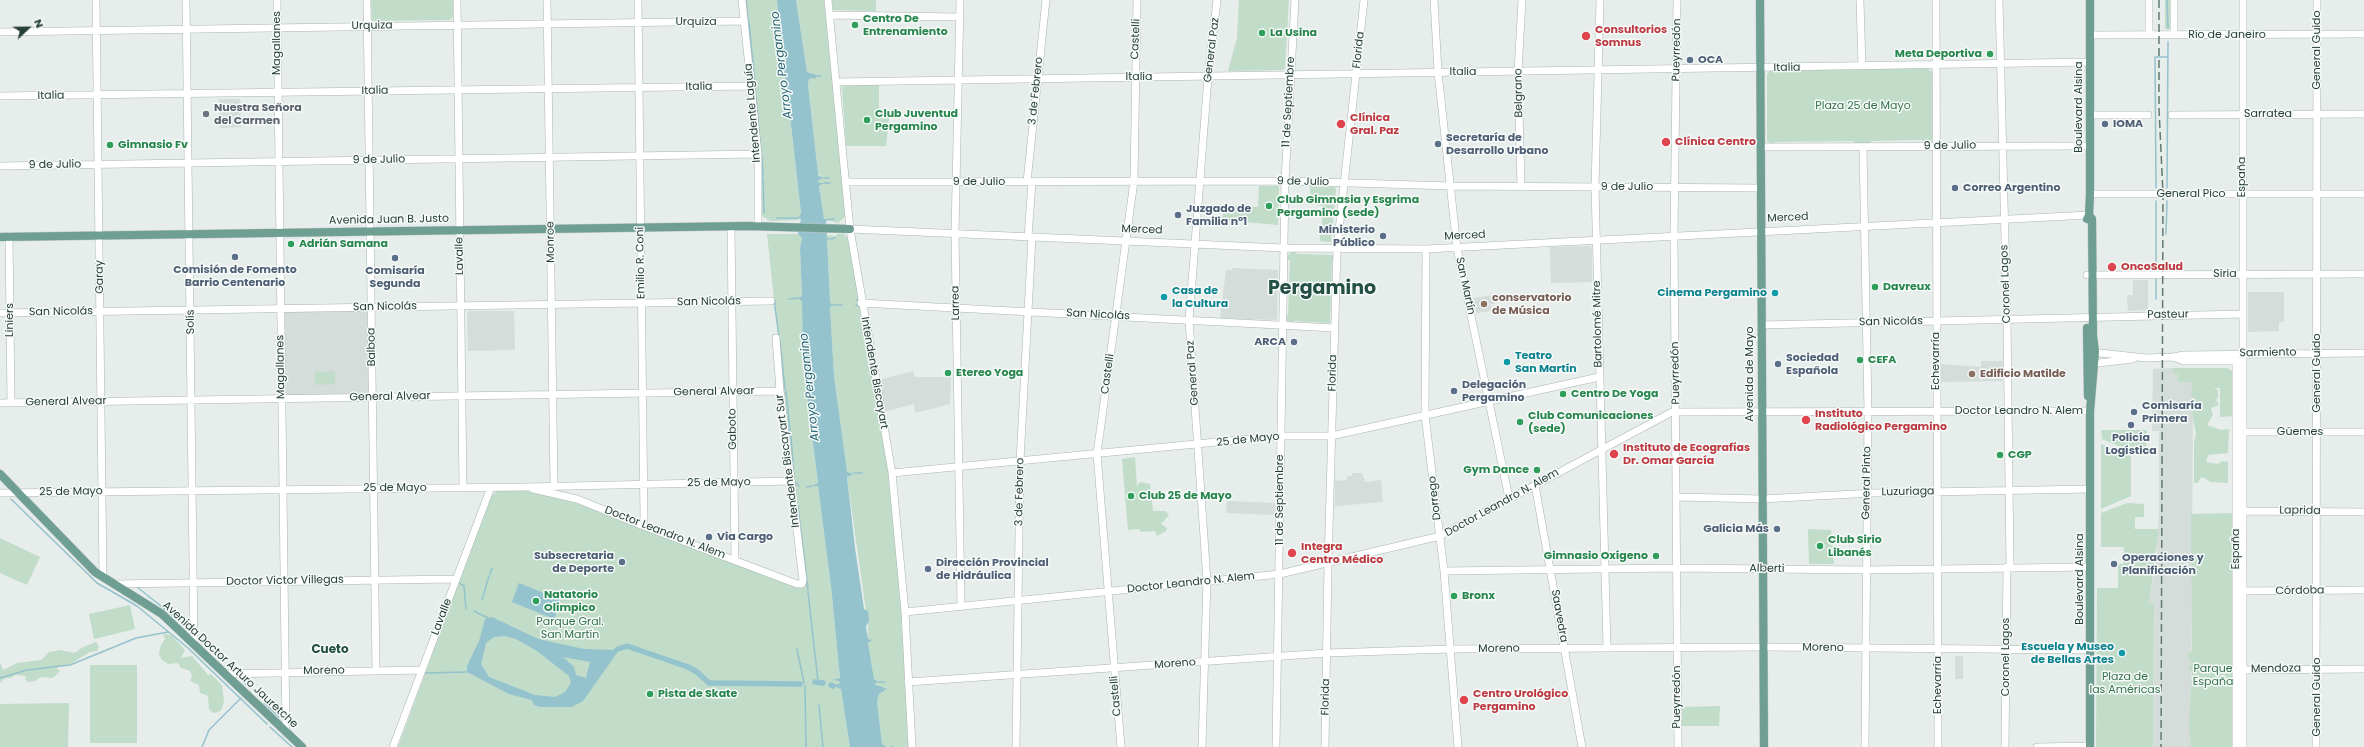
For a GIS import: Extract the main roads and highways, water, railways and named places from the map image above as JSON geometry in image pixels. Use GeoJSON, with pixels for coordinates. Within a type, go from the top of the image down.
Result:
{"type":"FeatureCollection","features":[{"type":"Feature","properties":{"kind":"main road","name":"Avenida de Mayo"},"geometry":{"type":"LineString","coordinates":[[1760,0],[1761,412],[1764,747]]}},
{"type":"Feature","properties":{"kind":"main road","name":"Boulevard Alsina"},"geometry":{"type":"LineString","coordinates":[[2090,0],[2089,215],[2092,219],[2090,274],[2090,747]]}},
{"type":"Feature","properties":{"kind":"main road","name":"Avenida Juan B. Justo"},"geometry":{"type":"LineString","coordinates":[[0,236],[730,226],[845,229]]}},
{"type":"Feature","properties":{"kind":"main road","name":"Avenida Doctor Arturo Jauretche"},"geometry":{"type":"LineString","coordinates":[[0,474],[104,577],[162,614],[302,747]]}},
{"type":"Feature","properties":{"kind":"water","name":"Arroyo Pergamino"},"geometry":{"type":"Polygon","coordinates":[[[777,0],[796,0],[807,72],[816,75],[816,78],[809,79],[808,85],[818,176],[824,177],[818,181],[819,183],[824,183],[819,186],[824,219],[826,219],[827,238],[832,239],[827,240],[830,303],[834,304],[830,307],[834,376],[847,472],[854,474],[847,477],[855,548],[864,609],[868,611],[869,621],[866,626],[868,639],[872,640],[868,643],[874,679],[877,681],[875,685],[883,687],[884,691],[879,694],[877,701],[882,744],[887,747],[850,747],[841,689],[833,686],[840,683],[839,681],[832,680],[840,678],[831,586],[818,486],[812,486],[818,483],[803,363],[802,302],[799,298],[802,296],[800,248],[802,238],[798,234],[801,219],[798,218],[801,213],[777,0]]]}},
{"type":"Feature","properties":{"kind":"water","name":"Natatorio Olímpico"},"geometry":{"type":"Polygon","coordinates":[[[519,583],[561,600],[554,619],[512,602],[519,583]]]}},
{"type":"Feature","properties":{"kind":"water"},"geometry":{"type":"Polygon","coordinates":[[[492,617],[538,639],[584,649],[612,650],[618,647],[619,650],[583,701],[572,707],[540,707],[534,705],[532,700],[509,694],[467,672],[467,666],[479,641],[485,619],[492,617]],[[505,636],[494,637],[486,643],[481,664],[489,677],[535,695],[555,697],[565,692],[571,683],[569,676],[537,651],[516,639],[505,636]],[[563,657],[574,667],[576,675],[586,678],[590,662],[563,657]]]}},
{"type":"Feature","properties":{"kind":"waterway"},"geometry":{"type":"LineString","coordinates":[[746,0],[748,20]]}},
{"type":"Feature","properties":{"kind":"waterway"},"geometry":{"type":"LineString","coordinates":[[2167,0],[2168,28]]}},
{"type":"Feature","properties":{"kind":"waterway"},"geometry":{"type":"LineString","coordinates":[[749,22],[755,85]]}},
{"type":"Feature","properties":{"kind":"waterway"},"geometry":{"type":"LineString","coordinates":[[2167,188],[2168,42]]}},
{"type":"Feature","properties":{"kind":"waterway"},"geometry":{"type":"LineString","coordinates":[[2156,188],[2155,57],[2168,57]]}},
{"type":"Feature","properties":{"kind":"waterway"},"geometry":{"type":"LineString","coordinates":[[816,76],[821,76]]}},
{"type":"Feature","properties":{"kind":"waterway"},"geometry":{"type":"LineString","coordinates":[[755,87],[761,152]]}},
{"type":"Feature","properties":{"kind":"waterway"},"geometry":{"type":"LineString","coordinates":[[762,156],[763,176]]}},
{"type":"Feature","properties":{"kind":"waterway"},"geometry":{"type":"LineString","coordinates":[[763,178],[764,213]]}},
{"type":"Feature","properties":{"kind":"waterway"},"geometry":{"type":"LineString","coordinates":[[824,178],[829,178]]}},
{"type":"Feature","properties":{"kind":"waterway"},"geometry":{"type":"LineString","coordinates":[[824,183],[830,183]]}},
{"type":"Feature","properties":{"kind":"waterway"},"geometry":{"type":"LineString","coordinates":[[2156,201],[2156,267]]}},
{"type":"Feature","properties":{"kind":"waterway"},"geometry":{"type":"LineString","coordinates":[[2166,234],[2167,201]]}},
{"type":"Feature","properties":{"kind":"waterway"},"geometry":{"type":"LineString","coordinates":[[777,218],[798,218]]}},
{"type":"Feature","properties":{"kind":"waterway"},"geometry":{"type":"LineString","coordinates":[[826,220],[834,219]]}},
{"type":"Feature","properties":{"kind":"waterway"},"geometry":{"type":"LineString","coordinates":[[831,239],[835,238]]}},
{"type":"Feature","properties":{"kind":"waterway"},"geometry":{"type":"LineString","coordinates":[[2156,279],[2156,299]]}},
{"type":"Feature","properties":{"kind":"waterway"},"geometry":{"type":"LineString","coordinates":[[789,299],[799,298]]}},
{"type":"Feature","properties":{"kind":"waterway"},"geometry":{"type":"LineString","coordinates":[[775,300],[775,306]]}},
{"type":"Feature","properties":{"kind":"waterway"},"geometry":{"type":"LineString","coordinates":[[834,305],[842,305]]}},
{"type":"Feature","properties":{"kind":"waterway"},"geometry":{"type":"LineString","coordinates":[[775,307],[779,337]]}},
{"type":"Feature","properties":{"kind":"waterway"},"geometry":{"type":"LineString","coordinates":[[780,341],[785,389]]}},
{"type":"Feature","properties":{"kind":"waterway"},"geometry":{"type":"LineString","coordinates":[[786,391],[790,432]]}},
{"type":"Feature","properties":{"kind":"waterway"},"geometry":{"type":"LineString","coordinates":[[791,436],[794,478]]}},
{"type":"Feature","properties":{"kind":"waterway"},"geometry":{"type":"LineString","coordinates":[[854,473],[862,473]]}},
{"type":"Feature","properties":{"kind":"waterway"},"geometry":{"type":"LineString","coordinates":[[795,482],[799,486]]}},
{"type":"Feature","properties":{"kind":"waterway"},"geometry":{"type":"LineString","coordinates":[[807,487],[812,486]]}},
{"type":"Feature","properties":{"kind":"waterway"},"geometry":{"type":"LineString","coordinates":[[11,499],[97,583],[137,606],[188,648],[267,724]]}},
{"type":"Feature","properties":{"kind":"waterway"},"geometry":{"type":"LineString","coordinates":[[798,506],[808,590]]}},
{"type":"Feature","properties":{"kind":"waterway"},"geometry":{"type":"LineString","coordinates":[[490,574],[492,568]]}},
{"type":"Feature","properties":{"kind":"waterway"},"geometry":{"type":"LineString","coordinates":[[482,600],[489,576]]}},
{"type":"Feature","properties":{"kind":"waterway"},"geometry":{"type":"LineString","coordinates":[[459,583],[464,586],[466,609]]}},
{"type":"Feature","properties":{"kind":"waterway"},"geometry":{"type":"LineString","coordinates":[[137,587],[186,626]]}},
{"type":"Feature","properties":{"kind":"waterway"},"geometry":{"type":"LineString","coordinates":[[808,592],[818,681]]}},
{"type":"Feature","properties":{"kind":"waterway"},"geometry":{"type":"LineString","coordinates":[[474,611],[488,618]]}},
{"type":"Feature","properties":{"kind":"waterway"},"geometry":{"type":"LineString","coordinates":[[0,678],[27,670],[70,665],[136,638],[168,632]]}},
{"type":"Feature","properties":{"kind":"waterway"},"geometry":{"type":"LineString","coordinates":[[200,640],[204,644]]}},
{"type":"Feature","properties":{"kind":"waterway"},"geometry":{"type":"LineString","coordinates":[[618,649],[627,646],[688,667],[697,672],[709,683],[800,684]]}},
{"type":"Feature","properties":{"kind":"waterway"},"geometry":{"type":"LineString","coordinates":[[797,649],[804,683]]}},
{"type":"Feature","properties":{"kind":"waterway"},"geometry":{"type":"LineString","coordinates":[[425,673],[467,672]]}},
{"type":"Feature","properties":{"kind":"waterway"},"geometry":{"type":"LineString","coordinates":[[242,681],[249,687]]}},
{"type":"Feature","properties":{"kind":"waterway"},"geometry":{"type":"LineString","coordinates":[[815,682],[823,683]]}},
{"type":"Feature","properties":{"kind":"waterway"},"geometry":{"type":"LineString","coordinates":[[877,682],[885,682]]}},
{"type":"Feature","properties":{"kind":"waterway"},"geometry":{"type":"LineString","coordinates":[[805,686],[806,747]]}},
{"type":"Feature","properties":{"kind":"waterway"},"geometry":{"type":"LineString","coordinates":[[202,747],[209,730],[241,698]]}},
{"type":"Feature","properties":{"kind":"waterway"},"geometry":{"type":"LineString","coordinates":[[264,703],[279,717]]}},
{"type":"Feature","properties":{"kind":"waterway"},"geometry":{"type":"LineString","coordinates":[[819,705],[823,747]]}},
{"type":"Feature","properties":{"kind":"waterway"},"geometry":{"type":"LineString","coordinates":[[270,727],[292,747]]}},
{"type":"Feature","properties":{"kind":"railway"},"geometry":{"type":"LineString","coordinates":[[2159,0],[2159,109],[2163,194],[2161,747]]}},
{"type":"Feature","properties":{"kind":"place","name":"Centro De Entrenamiento"},"geometry":{"type":"Point","coordinates":[855,25]}},
{"type":"Feature","properties":{"kind":"place","name":"La Usina"},"geometry":{"type":"Point","coordinates":[1262,33]}},
{"type":"Feature","properties":{"kind":"place","name":"Consultorios Somnus"},"geometry":{"type":"Point","coordinates":[1586,36]}},
{"type":"Feature","properties":{"kind":"place","name":"Meta Deportiva"},"geometry":{"type":"Point","coordinates":[1990,54]}},
{"type":"Feature","properties":{"kind":"place","name":"OCA"},"geometry":{"type":"Point","coordinates":[1690,60]}},
{"type":"Feature","properties":{"kind":"place","name":"Nuestra Señora del Carmen"},"geometry":{"type":"Point","coordinates":[206,114]}},
{"type":"Feature","properties":{"kind":"place","name":"Club Juventud Pergamino"},"geometry":{"type":"Point","coordinates":[867,120]}},
{"type":"Feature","properties":{"kind":"place","name":"Clínica Gral. Paz"},"geometry":{"type":"Point","coordinates":[1341,124]}},
{"type":"Feature","properties":{"kind":"place","name":"IOMA"},"geometry":{"type":"Point","coordinates":[2105,124]}},
{"type":"Feature","properties":{"kind":"place","name":"Clínica Centro"},"geometry":{"type":"Point","coordinates":[1666,142]}},
{"type":"Feature","properties":{"kind":"place","name":"Secretaría de Desarrollo Urbano"},"geometry":{"type":"Point","coordinates":[1438,144]}},
{"type":"Feature","properties":{"kind":"place","name":"Gimnasio Fv"},"geometry":{"type":"Point","coordinates":[110,145]}},
{"type":"Feature","properties":{"kind":"place","name":"Correo Argentino"},"geometry":{"type":"Point","coordinates":[1955,188]}},
{"type":"Feature","properties":{"kind":"place","name":"Club Gimnasia y Esgrima Pergamino (sede)"},"geometry":{"type":"Point","coordinates":[1269,206]}},
{"type":"Feature","properties":{"kind":"place","name":"Juzgado de Familia nº1"},"geometry":{"type":"Point","coordinates":[1178,215]}},
{"type":"Feature","properties":{"kind":"place","name":"Ministerio Público"},"geometry":{"type":"Point","coordinates":[1383,236]}},
{"type":"Feature","properties":{"kind":"place","name":"Adrián Samana"},"geometry":{"type":"Point","coordinates":[291,244]}},
{"type":"Feature","properties":{"kind":"place","name":"Comisión de Fomento Barrio Centenario"},"geometry":{"type":"Point","coordinates":[235,257]}},
{"type":"Feature","properties":{"kind":"place","name":"Comisaría Segunda"},"geometry":{"type":"Point","coordinates":[395,258]}},
{"type":"Feature","properties":{"kind":"place","name":"OncoSalud"},"geometry":{"type":"Point","coordinates":[2112,267]}},
{"type":"Feature","properties":{"kind":"place","name":"Davreux"},"geometry":{"type":"Point","coordinates":[1875,287]}},
{"type":"Feature","properties":{"kind":"place","name":"Cinema Pergamino"},"geometry":{"type":"Point","coordinates":[1775,293]}},
{"type":"Feature","properties":{"kind":"place","name":"Casa de la Cultura"},"geometry":{"type":"Point","coordinates":[1164,297]}},
{"type":"Feature","properties":{"kind":"place","name":"conservatorio de Música"},"geometry":{"type":"Point","coordinates":[1484,304]}},
{"type":"Feature","properties":{"kind":"place","name":"ARCA"},"geometry":{"type":"Point","coordinates":[1294,342]}},
{"type":"Feature","properties":{"kind":"place","name":"CEFA"},"geometry":{"type":"Point","coordinates":[1860,360]}},
{"type":"Feature","properties":{"kind":"place","name":"Teatro San Martín"},"geometry":{"type":"Point","coordinates":[1507,362]}},
{"type":"Feature","properties":{"kind":"place","name":"Sociedad Española"},"geometry":{"type":"Point","coordinates":[1778,364]}},
{"type":"Feature","properties":{"kind":"place","name":"Etereo Yoga"},"geometry":{"type":"Point","coordinates":[948,373]}},
{"type":"Feature","properties":{"kind":"place","name":"Edificio Matilde"},"geometry":{"type":"Point","coordinates":[1972,374]}},
{"type":"Feature","properties":{"kind":"place","name":"Delegación Pergamino"},"geometry":{"type":"Point","coordinates":[1454,391]}},
{"type":"Feature","properties":{"kind":"place","name":"Centro De Yoga"},"geometry":{"type":"Point","coordinates":[1563,394]}},
{"type":"Feature","properties":{"kind":"place","name":"Comisaría Primera"},"geometry":{"type":"Point","coordinates":[2134,412]}},
{"type":"Feature","properties":{"kind":"place","name":"Instituto Radiológico Pergamino"},"geometry":{"type":"Point","coordinates":[1806,420]}},
{"type":"Feature","properties":{"kind":"place","name":"Club Comunicaciones (sede)"},"geometry":{"type":"Point","coordinates":[1520,422]}},
{"type":"Feature","properties":{"kind":"place","name":"Policía Logística"},"geometry":{"type":"Point","coordinates":[2131,425]}},
{"type":"Feature","properties":{"kind":"place","name":"Instituto de Ecografías Dr. Omar García"},"geometry":{"type":"Point","coordinates":[1614,454]}},
{"type":"Feature","properties":{"kind":"place","name":"CGP"},"geometry":{"type":"Point","coordinates":[2000,455]}},
{"type":"Feature","properties":{"kind":"place","name":"Gym Dance"},"geometry":{"type":"Point","coordinates":[1537,470]}},
{"type":"Feature","properties":{"kind":"place","name":"Club 25 de Mayo"},"geometry":{"type":"Point","coordinates":[1131,496]}},
{"type":"Feature","properties":{"kind":"place","name":"Galicia Más"},"geometry":{"type":"Point","coordinates":[1777,529]}},
{"type":"Feature","properties":{"kind":"place","name":"Via Cargo"},"geometry":{"type":"Point","coordinates":[709,537]}},
{"type":"Feature","properties":{"kind":"place","name":"Club Sirio Libanés"},"geometry":{"type":"Point","coordinates":[1820,546]}},
{"type":"Feature","properties":{"kind":"place","name":"Integra Centro Médico"},"geometry":{"type":"Point","coordinates":[1292,553]}},
{"type":"Feature","properties":{"kind":"place","name":"Gimnasio Oxígeno"},"geometry":{"type":"Point","coordinates":[1656,556]}},
{"type":"Feature","properties":{"kind":"place","name":"Subsecretaria de Deporte"},"geometry":{"type":"Point","coordinates":[622,562]}},
{"type":"Feature","properties":{"kind":"place","name":"Operaciones y Planificación"},"geometry":{"type":"Point","coordinates":[2114,564]}},
{"type":"Feature","properties":{"kind":"place","name":"Dirección Provincial de Hidráulica"},"geometry":{"type":"Point","coordinates":[928,569]}},
{"type":"Feature","properties":{"kind":"place","name":"Bronx"},"geometry":{"type":"Point","coordinates":[1454,596]}},
{"type":"Feature","properties":{"kind":"place","name":"Natatorio Olímpico"},"geometry":{"type":"Point","coordinates":[536,601]}},
{"type":"Feature","properties":{"kind":"place","name":"Escuela y Museo de Bellas Artes"},"geometry":{"type":"Point","coordinates":[2122,653]}},
{"type":"Feature","properties":{"kind":"place","name":"Pista de Skate"},"geometry":{"type":"Point","coordinates":[650,694]}},
{"type":"Feature","properties":{"kind":"place","name":"Centro Urológico Pergamino"},"geometry":{"type":"Point","coordinates":[1464,700]}},
{"type":"Feature","properties":{"kind":"district","name":"Pergamino"},"geometry":{"type":"Point","coordinates":[1322,289]}},
{"type":"Feature","properties":{"kind":"district","name":"Cueto"},"geometry":{"type":"Point","coordinates":[330,650]}},
{"type":"Feature","properties":{"kind":"park label","name":"Plaza 25 de Mayo"},"geometry":{"type":"Point","coordinates":[1863,106]}},
{"type":"Feature","properties":{"kind":"park label","name":"Parque Gral. San Martín"},"geometry":{"type":"Point","coordinates":[570,628]}},
{"type":"Feature","properties":{"kind":"park label","name":"Parque España"},"geometry":{"type":"Point","coordinates":[2213,675]}},
{"type":"Feature","properties":{"kind":"park label","name":"Plaza de las Américas"},"geometry":{"type":"Point","coordinates":[2125,683]}}]}
